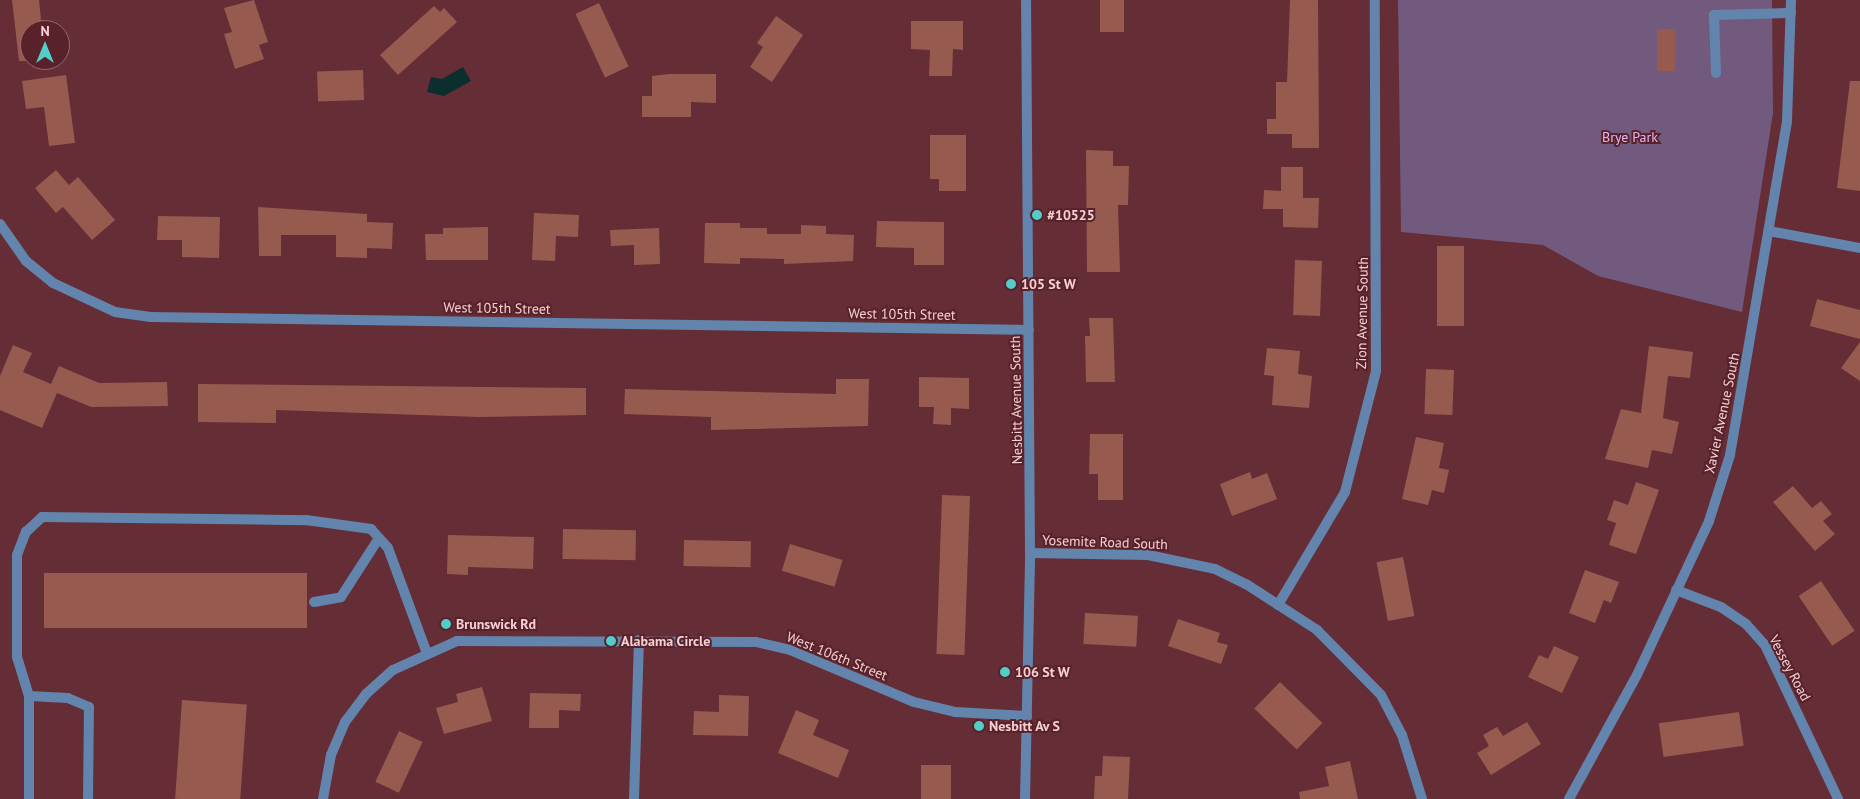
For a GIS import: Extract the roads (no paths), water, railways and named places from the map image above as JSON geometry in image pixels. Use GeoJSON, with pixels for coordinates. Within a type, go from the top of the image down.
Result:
{"type":"FeatureCollection","features":[{"type":"Feature","properties":{"kind":"street","name":"Nesbitt Avenue South"},"geometry":{"type":"LineString","coordinates":[[1026,0],[1030,554],[1026,799]]}},
{"type":"Feature","properties":{"kind":"street","name":"Zion Avenue South"},"geometry":{"type":"LineString","coordinates":[[1278,605],[1345,492],[1376,371],[1375,0]]}},
{"type":"Feature","properties":{"kind":"street","name":"Xavier Avenue South"},"geometry":{"type":"LineString","coordinates":[[1569,799],[1637,675],[1708,521],[1730,455],[1787,121],[1791,0]]}},
{"type":"Feature","properties":{"kind":"street"},"geometry":{"type":"LineString","coordinates":[[1716,73],[1714,15],[1791,13]]}},
{"type":"Feature","properties":{"kind":"street","name":"West 105th Street"},"geometry":{"type":"LineString","coordinates":[[0,224],[26,261],[53,283],[99,307],[151,317],[1029,330]]}},
{"type":"Feature","properties":{"kind":"street"},"geometry":{"type":"LineString","coordinates":[[1769,231],[1860,248]]}},
{"type":"Feature","properties":{"kind":"street"},"geometry":{"type":"LineString","coordinates":[[29,799],[29,696],[17,657],[17,555],[26,532],[42,517],[306,520],[371,529],[388,548],[426,651]]}},
{"type":"Feature","properties":{"kind":"street"},"geometry":{"type":"LineString","coordinates":[[314,602],[340,597],[379,538]]}},
{"type":"Feature","properties":{"kind":"street","name":"Yosemite Road South"},"geometry":{"type":"LineString","coordinates":[[1030,554],[1148,555],[1181,560],[1215,568],[1278,605],[1317,630],[1381,695],[1402,735],[1422,799]]}},
{"type":"Feature","properties":{"kind":"street","name":"Vessey Road"},"geometry":{"type":"LineString","coordinates":[[1676,590],[1721,607],[1746,624],[1766,645],[1838,799]]}},
{"type":"Feature","properties":{"kind":"street","name":"West 106th Street"},"geometry":{"type":"LineString","coordinates":[[323,794],[330,755],[361,701],[393,670],[426,651],[457,641],[492,639],[756,642],[790,650],[914,702],[956,712],[1027,716]]}},
{"type":"Feature","properties":{"kind":"street"},"geometry":{"type":"LineString","coordinates":[[634,799],[638,640]]}},
{"type":"Feature","properties":{"kind":"street"},"geometry":{"type":"LineString","coordinates":[[29,696],[68,698],[90,707],[88,799]]}},
{"type":"Feature","properties":{"kind":"water"},"geometry":{"type":"Polygon","coordinates":[[[463,67],[471,81],[444,96],[427,92],[431,77],[442,79],[463,67]]]}},
{"type":"Feature","properties":{"kind":"place","name":"#10525"},"geometry":{"type":"Point","coordinates":[1037,215]}},
{"type":"Feature","properties":{"kind":"place","name":"105 St W"},"geometry":{"type":"Point","coordinates":[1011,284]}},
{"type":"Feature","properties":{"kind":"place","name":"Brunswick Rd"},"geometry":{"type":"Point","coordinates":[446,624]}},
{"type":"Feature","properties":{"kind":"place","name":"Alabama Circle"},"geometry":{"type":"Point","coordinates":[611,641]}},
{"type":"Feature","properties":{"kind":"place","name":"106 St W"},"geometry":{"type":"Point","coordinates":[1005,672]}},
{"type":"Feature","properties":{"kind":"place","name":"Nesbitt Av S"},"geometry":{"type":"Point","coordinates":[979,726]}},
{"type":"Feature","properties":{"kind":"park label","name":"Brye Park"},"geometry":{"type":"Point","coordinates":[1630,137]}}]}
